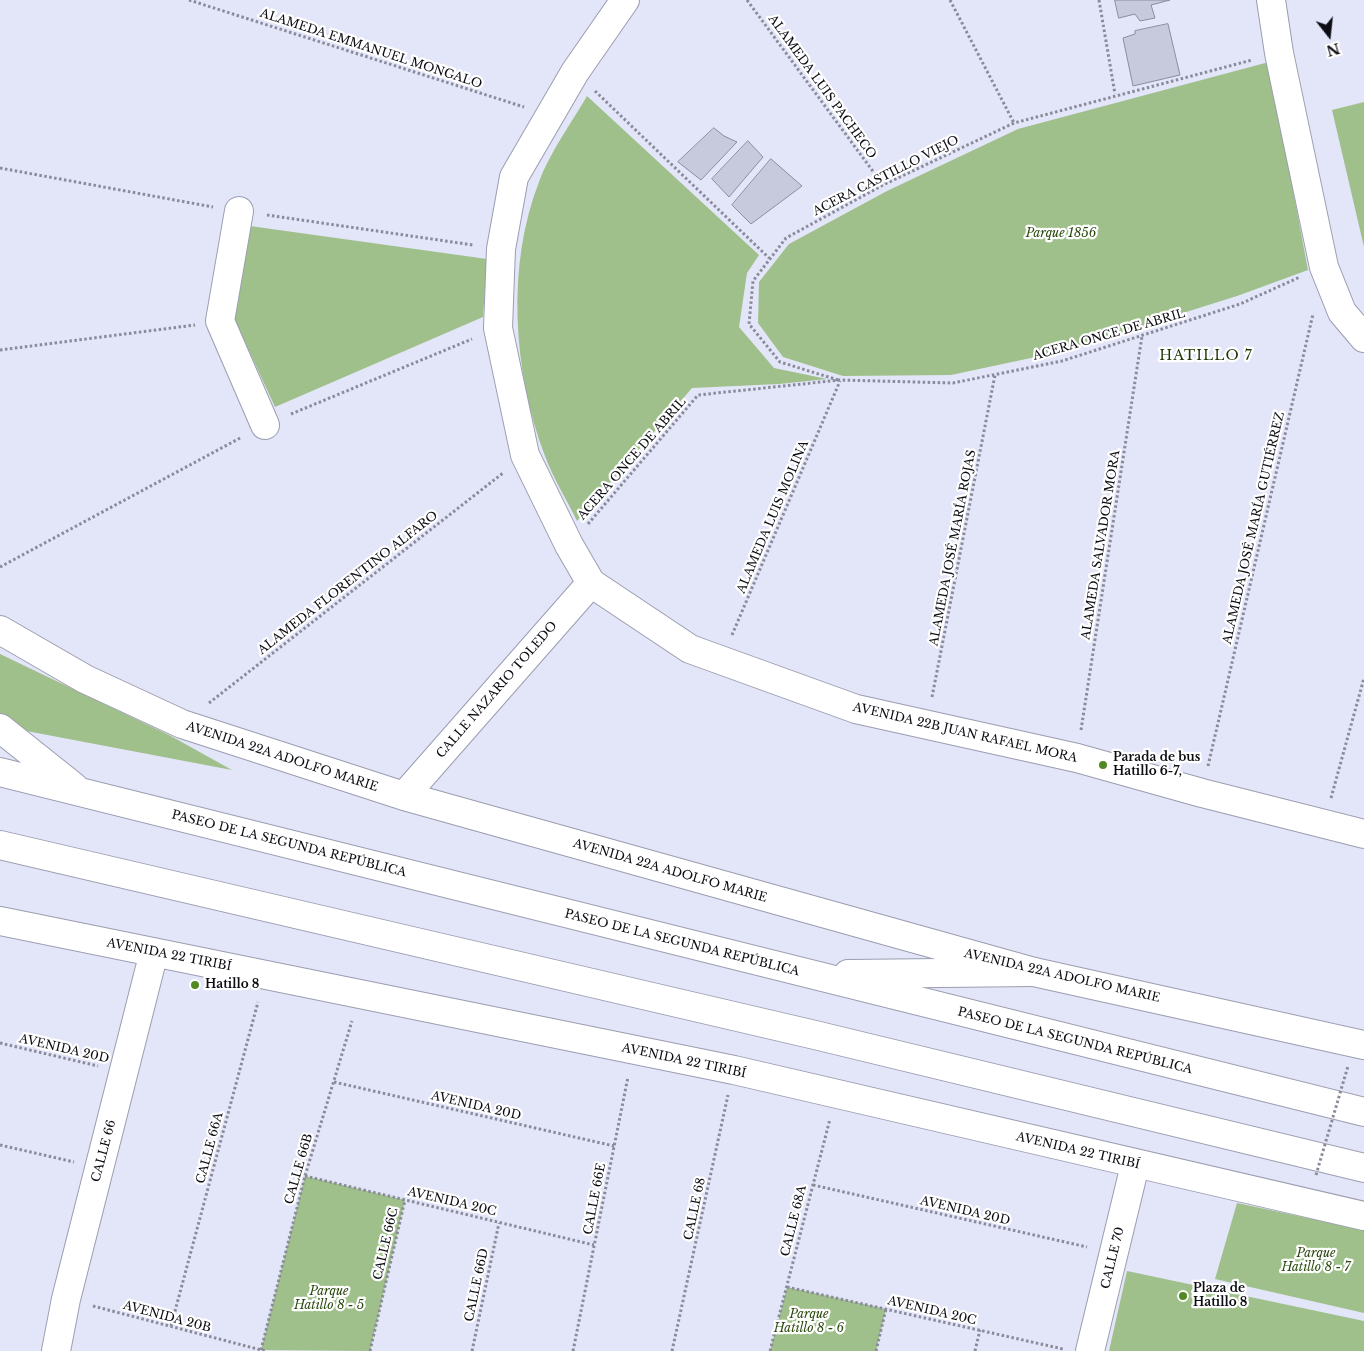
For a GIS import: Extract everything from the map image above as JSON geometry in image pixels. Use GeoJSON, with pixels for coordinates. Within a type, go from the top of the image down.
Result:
{"type":"FeatureCollection","features":[{"type":"Feature","properties":{"kind":"main road","name":"AVENIDA 22B JUAN RAFAEL MORA"},"geometry":{"type":"LineString","coordinates":[[625,0],[548,115],[514,177],[501,248],[498,328],[525,456],[569,545],[591,583],[690,649],[856,710],[1077,758],[1202,793],[1364,834]]}},
{"type":"Feature","properties":{"kind":"main road"},"geometry":{"type":"LineString","coordinates":[[1271,0],[1279,53],[1324,267],[1342,312],[1364,338]]}},
{"type":"Feature","properties":{"kind":"main road"},"geometry":{"type":"LineString","coordinates":[[239,211],[220,322],[265,425]]}},
{"type":"Feature","properties":{"kind":"main road","name":"CALLE NAZARIO TOLEDO"},"geometry":{"type":"LineString","coordinates":[[404,796],[591,583]]}},
{"type":"Feature","properties":{"kind":"main road","name":"AVENIDA 22A ADOLFO MARIE"},"geometry":{"type":"LineString","coordinates":[[0,630],[84,679],[182,724],[404,796],[1034,972],[1356,1056]]}},
{"type":"Feature","properties":{"kind":"main road"},"geometry":{"type":"LineString","coordinates":[[0,728],[81,792]]}},
{"type":"Feature","properties":{"kind":"main road","name":"PASEO DE LA SEGUNDA REPÚBLICA"},"geometry":{"type":"LineString","coordinates":[[0,772],[1364,1112]]}},
{"type":"Feature","properties":{"kind":"main road"},"geometry":{"type":"LineString","coordinates":[[0,846],[815,1035],[1364,1168]]}},
{"type":"Feature","properties":{"kind":"main road","name":"AVENIDA 22 TIRIBÍ"},"geometry":{"type":"LineString","coordinates":[[0,921],[734,1070],[1135,1165],[1364,1216]]}},
{"type":"Feature","properties":{"kind":"main road","name":"CALLE 66"},"geometry":{"type":"LineString","coordinates":[[56,1351],[66,1299],[154,952]]}},
{"type":"Feature","properties":{"kind":"main road"},"geometry":{"type":"LineString","coordinates":[[807,974],[1034,972]]}},
{"type":"Feature","properties":{"kind":"main road","name":"CALLE 70"},"geometry":{"type":"LineString","coordinates":[[1077,1350],[1114,1254],[1135,1165]]}},
{"type":"Feature","properties":{"kind":"path","name":"ALAMEDA EMMANUEL MONGALO"},"geometry":{"type":"LineString","coordinates":[[189,0],[548,115]]}},
{"type":"Feature","properties":{"kind":"path","name":"ALAMEDA LUIS PACHECO"},"geometry":{"type":"LineString","coordinates":[[747,0],[883,185]]}},
{"type":"Feature","properties":{"kind":"path"},"geometry":{"type":"LineString","coordinates":[[950,0],[1014,123]]}},
{"type":"Feature","properties":{"kind":"path"},"geometry":{"type":"LineString","coordinates":[[1099,0],[1116,94]]}},
{"type":"Feature","properties":{"kind":"path","name":"ACERA CASTILLO VIEJO"},"geometry":{"type":"LineString","coordinates":[[840,380],[780,362],[749,324],[753,282],[769,258],[786,238],[883,185],[1014,123],[1116,94],[1279,53]]}},
{"type":"Feature","properties":{"kind":"path"},"geometry":{"type":"LineString","coordinates":[[575,72],[769,258]]}},
{"type":"Feature","properties":{"kind":"path","name":"ACERA ONCE DE ABRIL"},"geometry":{"type":"LineString","coordinates":[[569,545],[698,395],[840,380],[954,383],[1062,361],[1240,304],[1324,267]]}},
{"type":"Feature","properties":{"kind":"path","name":"ALAMEDA JOSÉ MARÍA GUTIÉRREZ"},"geometry":{"type":"LineString","coordinates":[[1202,793],[1324,267]]}},
{"type":"Feature","properties":{"kind":"path"},"geometry":{"type":"LineString","coordinates":[[0,350],[220,322]]}},
{"type":"Feature","properties":{"kind":"path","name":"ALAMEDA SALVADOR MORA"},"geometry":{"type":"LineString","coordinates":[[1077,758],[1142,336]]}},
{"type":"Feature","properties":{"kind":"path","name":"ALAMEDA JOSÉ MARÍA ROJAS"},"geometry":{"type":"LineString","coordinates":[[927,725],[996,374]]}},
{"type":"Feature","properties":{"kind":"path","name":"ALAMEDA LUIS MOLINA"},"geometry":{"type":"LineString","coordinates":[[721,660],[840,380]]}},
{"type":"Feature","properties":{"kind":"path","name":"ALAMEDA FLORENTINO ALFARO"},"geometry":{"type":"LineString","coordinates":[[182,724],[525,456]]}},
{"type":"Feature","properties":{"kind":"path"},"geometry":{"type":"LineString","coordinates":[[1324,823],[1364,678]]}},
{"type":"Feature","properties":{"kind":"path","name":"CALLE 66A"},"geometry":{"type":"LineString","coordinates":[[171,1326],[265,975]]}},
{"type":"Feature","properties":{"kind":"path","name":"CALLE 66B"},"geometry":{"type":"LineString","coordinates":[[263,1351],[305,1176],[360,994]]}},
{"type":"Feature","properties":{"kind":"path","name":"AVENIDA 20D"},"geometry":{"type":"LineString","coordinates":[[0,1043],[125,1072]]}},
{"type":"Feature","properties":{"kind":"path","name":"CALLE 66E"},"geometry":{"type":"LineString","coordinates":[[573,1351],[633,1050]]}},
{"type":"Feature","properties":{"kind":"path"},"geometry":{"type":"LineString","coordinates":[[1316,1174],[1356,1056]]}},
{"type":"Feature","properties":{"kind":"path","name":"CALLE 68"},"geometry":{"type":"LineString","coordinates":[[672,1351],[734,1070]]}},
{"type":"Feature","properties":{"kind":"path","name":"AVENIDA 20D"},"geometry":{"type":"LineString","coordinates":[[334,1082],[614,1146]]}},
{"type":"Feature","properties":{"kind":"path","name":"CALLE 68A"},"geometry":{"type":"LineString","coordinates":[[770,1351],[836,1095]]}},
{"type":"Feature","properties":{"kind":"path"},"geometry":{"type":"LineString","coordinates":[[0,1145],[99,1168]]}},
{"type":"Feature","properties":{"kind":"path","name":"AVENIDA 20C"},"geometry":{"type":"LineString","coordinates":[[305,1176],[594,1245]]}},
{"type":"Feature","properties":{"kind":"path","name":"AVENIDA 20D"},"geometry":{"type":"LineString","coordinates":[[813,1185],[1114,1254]]}},
{"type":"Feature","properties":{"kind":"path","name":"CALLE 66C"},"geometry":{"type":"LineString","coordinates":[[370,1351],[405,1200]]}},
{"type":"Feature","properties":{"kind":"path","name":"CALLE 66D"},"geometry":{"type":"LineString","coordinates":[[472,1351],[499,1222]]}},
{"type":"Feature","properties":{"kind":"path","name":"AVENIDA 20C"},"geometry":{"type":"LineString","coordinates":[[786,1287],[1077,1350]]}},
{"type":"Feature","properties":{"kind":"path","name":"AVENIDA 20B"},"geometry":{"type":"LineString","coordinates":[[66,1299],[263,1351]]}},
{"type":"Feature","properties":{"kind":"path"},"geometry":{"type":"LineString","coordinates":[[876,1351],[886,1309]]}},
{"type":"Feature","properties":{"kind":"path"},"geometry":{"type":"LineString","coordinates":[[975,1351],[980,1330]]}},
{"type":"Feature","properties":{"kind":"green space","name":"Parque 1856"},"geometry":{"type":"Polygon","coordinates":[[[1269,62],[1308,270],[1237,296],[1059,352],[951,375],[843,376],[783,357],[758,323],[759,282],[789,244],[887,191],[1018,129],[1269,62]]]}},
{"type":"Feature","properties":{"kind":"green space"},"geometry":{"type":"Polygon","coordinates":[[[587,96],[759,255],[747,273],[739,327],[774,368],[827,379],[779,384],[692,388],[577,521],[548,464],[534,424],[520,355],[518,283],[528,214],[543,171],[587,96]]]}},
{"type":"Feature","properties":{"kind":"green space"},"geometry":{"type":"Polygon","coordinates":[[[1364,102],[1364,247],[1332,110],[1364,102]]]}},
{"type":"Feature","properties":{"kind":"green space"},"geometry":{"type":"Polygon","coordinates":[[[250,226],[487,259],[483,317],[275,407],[234,318],[250,226]]]}},
{"type":"Feature","properties":{"kind":"green space"},"geometry":{"type":"Polygon","coordinates":[[[0,654],[169,735],[232,770],[0,726],[0,654]]]}},
{"type":"Feature","properties":{"kind":"green space","name":"Parque Hatillo 8 - 5"},"geometry":{"type":"Polygon","coordinates":[[[305,1176],[405,1200],[370,1351],[261,1350],[305,1176]]]}},
{"type":"Feature","properties":{"kind":"green space","name":"Parque Hatillo 8 - 7"},"geometry":{"type":"Polygon","coordinates":[[[1237,1203],[1364,1230],[1364,1313],[1215,1279],[1237,1203]]]}},
{"type":"Feature","properties":{"kind":"green space","name":"Plaza de Hatillo 8"},"geometry":{"type":"Polygon","coordinates":[[[1127,1271],[1364,1321],[1364,1351],[1109,1351],[1127,1271]]]}},
{"type":"Feature","properties":{"kind":"green space","name":"Parque Hatillo 8 - 6"},"geometry":{"type":"Polygon","coordinates":[[[787,1287],[886,1309],[876,1351],[770,1351],[787,1287]]]}},
{"type":"Feature","properties":{"kind":"building"},"geometry":{"type":"Polygon","coordinates":[[[1115,0],[1170,0],[1151,5],[1155,18],[1140,21],[1135,14],[1119,18],[1115,0]]]}},
{"type":"Feature","properties":{"kind":"building"},"geometry":{"type":"Polygon","coordinates":[[[1168,24],[1180,75],[1133,86],[1123,38],[1135,34],[1135,31],[1168,24]]]}},
{"type":"Feature","properties":{"kind":"building"},"geometry":{"type":"Polygon","coordinates":[[[714,128],[724,136],[737,142],[701,180],[678,162],[714,128]]]}},
{"type":"Feature","properties":{"kind":"building"},"geometry":{"type":"Polygon","coordinates":[[[748,141],[763,157],[729,197],[712,179],[748,141]]]}},
{"type":"Feature","properties":{"kind":"building"},"geometry":{"type":"Polygon","coordinates":[[[771,159],[802,186],[751,224],[732,205],[771,159]]]}},
{"type":"Feature","properties":{"kind":"place","name":"Parada de bus Hatillo 6-7,"},"geometry":{"type":"Point","coordinates":[1103,765]}},
{"type":"Feature","properties":{"kind":"place","name":"Hatillo 8"},"geometry":{"type":"Point","coordinates":[195,985]}},
{"type":"Feature","properties":{"kind":"place","name":"Plaza de Hatillo 8"},"geometry":{"type":"Point","coordinates":[1183,1296]}},
{"type":"Feature","properties":{"kind":"district","name":"HATILLO 7"},"geometry":{"type":"Point","coordinates":[1206,356]}}]}
